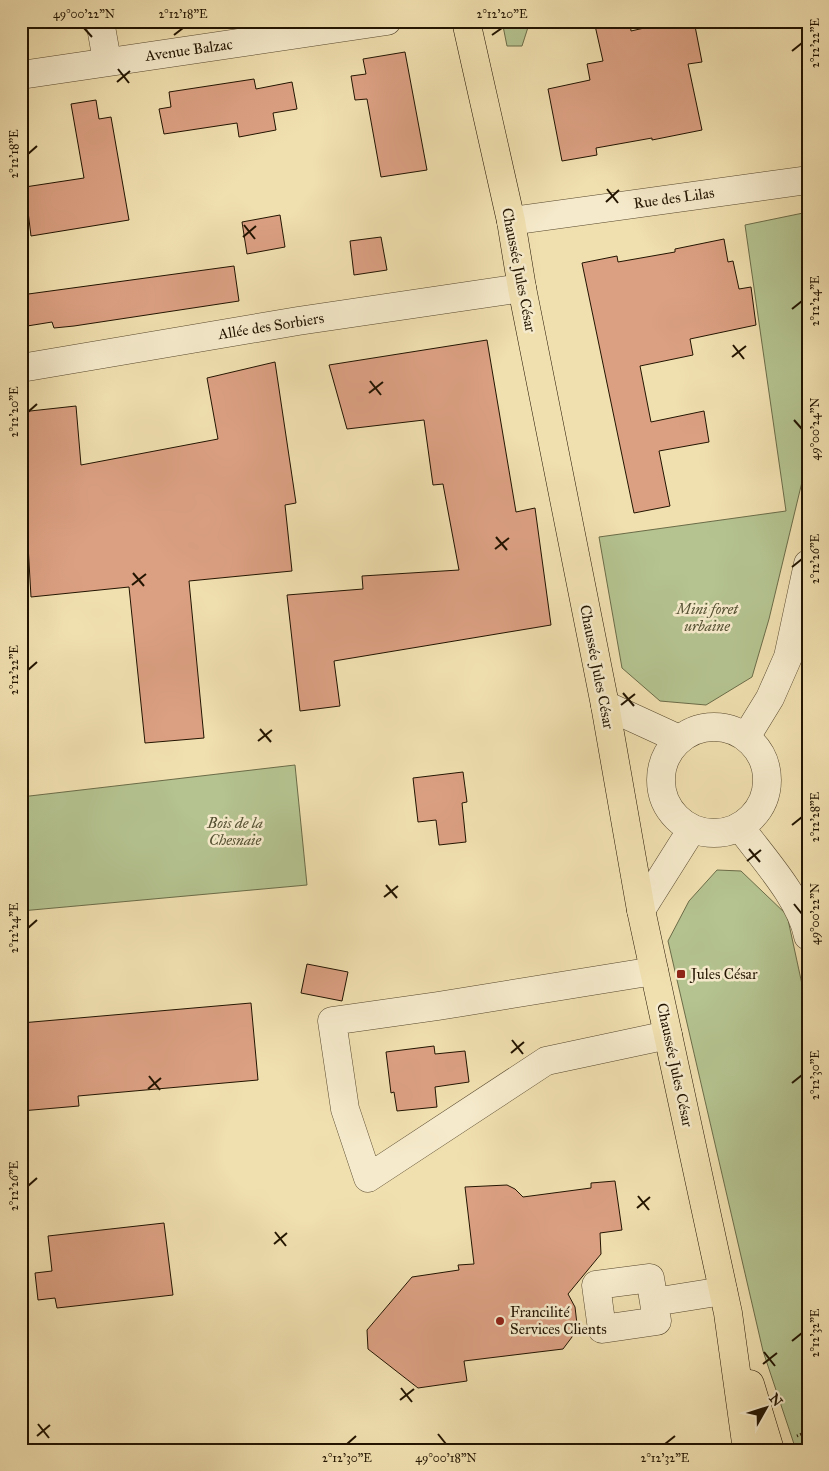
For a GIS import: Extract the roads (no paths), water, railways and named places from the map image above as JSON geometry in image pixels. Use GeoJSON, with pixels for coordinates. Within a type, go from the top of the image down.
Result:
{"type":"FeatureCollection","features":[{"type":"Feature","properties":{"kind":"main road","name":"Chaussée Jules César"},"geometry":{"type":"LineString","coordinates":[[466,21],[511,221],[522,288],[604,704],[654,971],[725,1302],[747,1450]]}},
{"type":"Feature","properties":{"kind":"main road","name":"Chaussée Jules César"},"geometry":{"type":"LineString","coordinates":[[725,1302],[770,1450]]}},
{"type":"Feature","properties":{"kind":"street"},"geometry":{"type":"LineString","coordinates":[[100,21],[107,61]]}},
{"type":"Feature","properties":{"kind":"street","name":"Avenue Balzac"},"geometry":{"type":"LineString","coordinates":[[21,75],[387,21]]}},
{"type":"Feature","properties":{"kind":"street","name":"Rue des Lilas"},"geometry":{"type":"LineString","coordinates":[[511,221],[808,180]]}},
{"type":"Feature","properties":{"kind":"street","name":"Allée des Sorbiers"},"geometry":{"type":"LineString","coordinates":[[21,368],[298,321],[522,288]]}},
{"type":"Feature","properties":{"kind":"street"},"geometry":{"type":"LineString","coordinates":[[746,737],[770,698],[788,657],[808,564]]}},
{"type":"Feature","properties":{"kind":"street"},"geometry":{"type":"LineString","coordinates":[[604,704],[679,739]]}},
{"type":"Feature","properties":{"kind":"street"},"geometry":{"type":"LineString","coordinates":[[720,726],[734,730],[746,737],[757,748],[764,761],[767,776],[766,792],[761,805],[752,818],[740,827],[716,833],[692,828],[677,818],[667,804],[661,787],[662,770],[668,753],[679,739],[691,731],[705,727],[720,726]]}},
{"type":"Feature","properties":{"kind":"street"},"geometry":{"type":"LineString","coordinates":[[740,827],[796,903],[807,928]]}},
{"type":"Feature","properties":{"kind":"street"},"geometry":{"type":"LineString","coordinates":[[642,910],[692,828]]}},
{"type":"Feature","properties":{"kind":"street"},"geometry":{"type":"LineString","coordinates":[[654,971],[332,1021],[345,1109],[368,1178],[546,1061],[668,1035]]}},
{"type":"Feature","properties":{"kind":"street"},"geometry":{"type":"LineString","coordinates":[[654,1302],[725,1302]]}},
{"type":"Feature","properties":{"kind":"place","name":"Jules César"},"geometry":{"type":"Point","coordinates":[681,974]}},
{"type":"Feature","properties":{"kind":"place","name":"Francilité Services Clients"},"geometry":{"type":"Point","coordinates":[500,1321]}},
{"type":"Feature","properties":{"kind":"park label","name":"Mini foret urbaine"},"geometry":{"type":"Point","coordinates":[707,618]}},
{"type":"Feature","properties":{"kind":"park label","name":"Bois de la Chesnaie"},"geometry":{"type":"Point","coordinates":[235,832]}}]}
